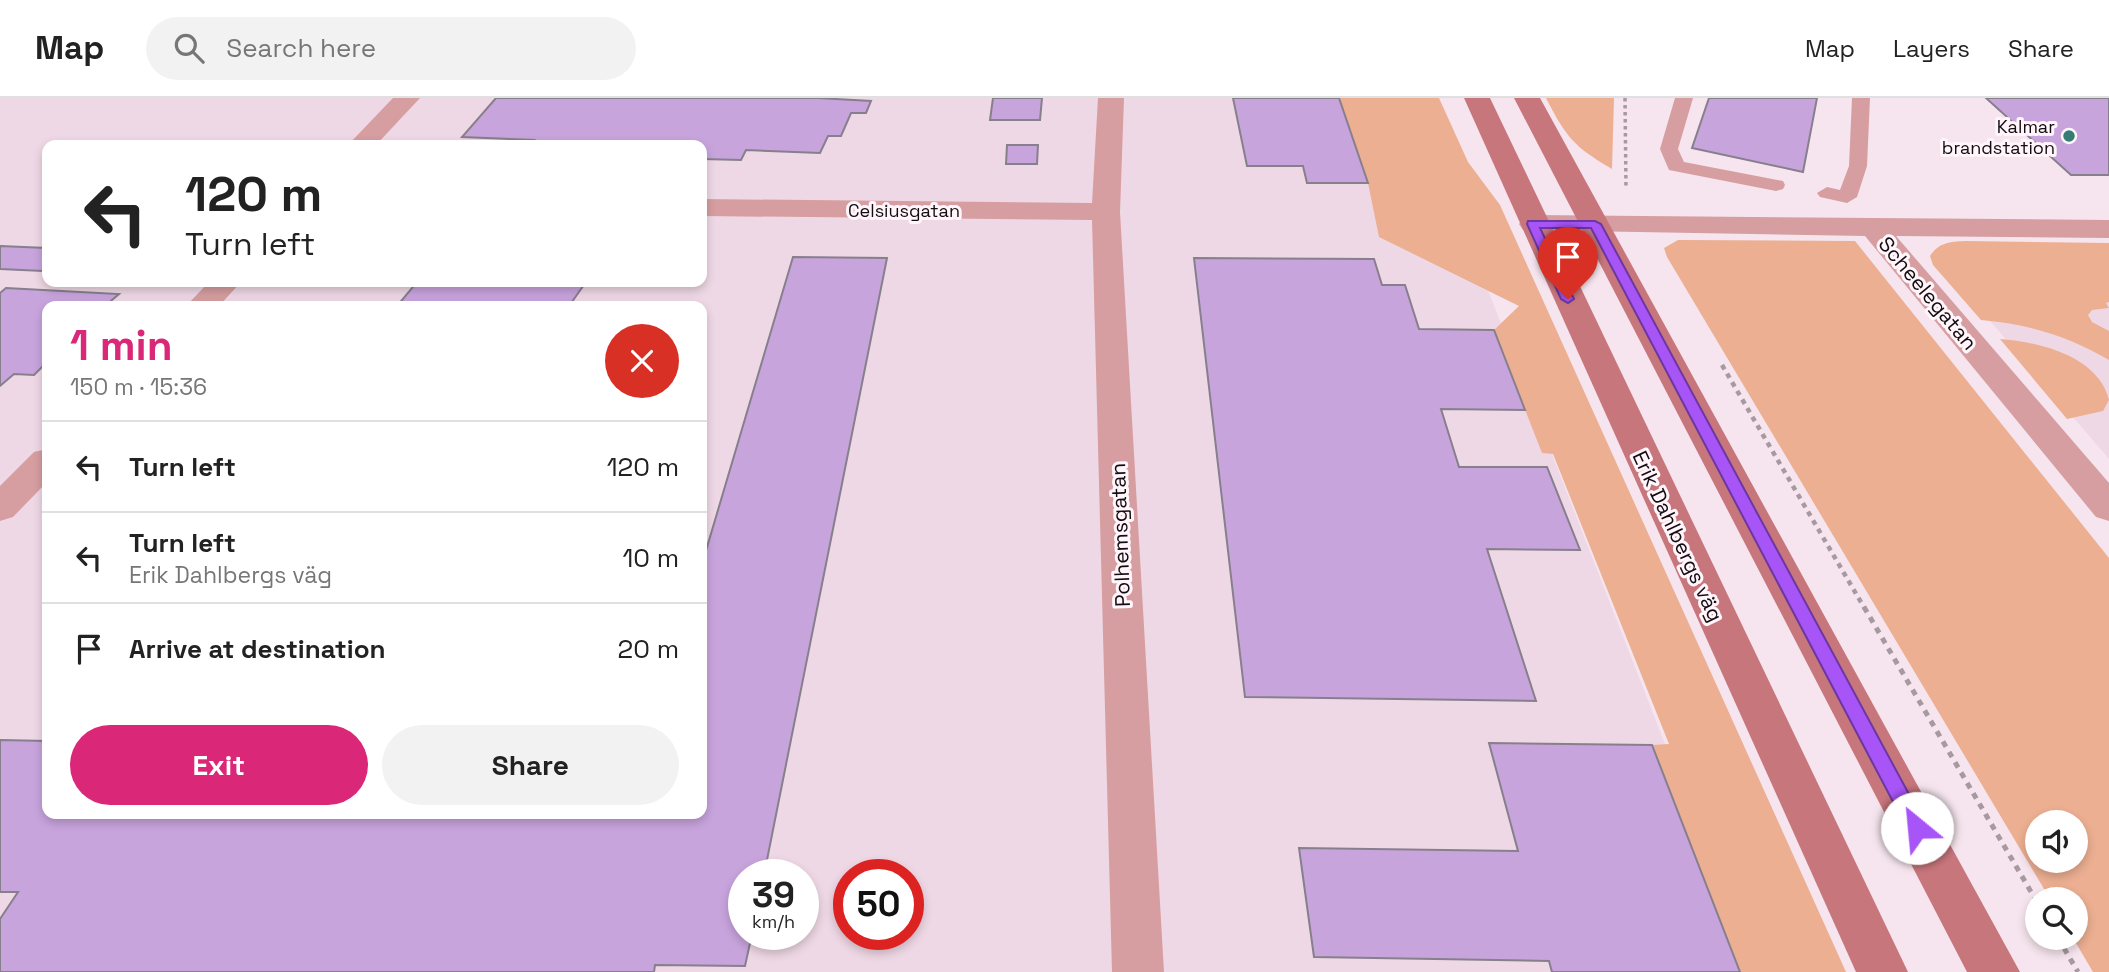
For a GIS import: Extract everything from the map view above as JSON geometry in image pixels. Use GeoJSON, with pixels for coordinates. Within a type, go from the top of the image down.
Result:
{"type":"FeatureCollection","features":[{"type":"Feature","properties":{"kind":"main road","name":"Erik Dahlbergs väg"},"geometry":{"type":"LineString","coordinates":[[1477,98],[1533,224],[1882,972]]}},
{"type":"Feature","properties":{"kind":"main road"},"geometry":{"type":"LineString","coordinates":[[1527,98],[1994,972]]}},
{"type":"Feature","properties":{"kind":"street"},"geometry":{"type":"LineString","coordinates":[[366,140],[407,98]]}},
{"type":"Feature","properties":{"kind":"street","name":"Polhemsgatan"},"geometry":{"type":"LineString","coordinates":[[1111,98],[1106,212],[1138,972]]}},
{"type":"Feature","properties":{"kind":"street","name":"Celsiusgatan"},"geometry":{"type":"LineString","coordinates":[[707,208],[1106,212]]}},
{"type":"Feature","properties":{"kind":"street"},"geometry":{"type":"LineString","coordinates":[[1533,224],[1873,227]]}},
{"type":"Feature","properties":{"kind":"street","name":"Scheelegatan"},"geometry":{"type":"LineString","coordinates":[[1873,227],[2109,229]]}},
{"type":"Feature","properties":{"kind":"street","name":"Scheelegatan"},"geometry":{"type":"LineString","coordinates":[[1873,227],[2109,508]]}},
{"type":"Feature","properties":{"kind":"street"},"geometry":{"type":"LineString","coordinates":[[207,301],[221,287]]}},
{"type":"Feature","properties":{"kind":"street"},"geometry":{"type":"LineString","coordinates":[[0,508],[42,466]]}},
{"type":"Feature","properties":{"kind":"lane"},"geometry":{"type":"LineString","coordinates":[[1684,98],[1669,149],[1676,166],[1776,184]]}},
{"type":"Feature","properties":{"kind":"lane"},"geometry":{"type":"LineString","coordinates":[[1847,197],[1858,166],[1861,98]]}},
{"type":"Feature","properties":{"kind":"lane"},"geometry":{"type":"LineString","coordinates":[[1826,193],[1847,197],[1873,227]]}},
{"type":"Feature","properties":{"kind":"path"},"geometry":{"type":"LineString","coordinates":[[1625,98],[1626,189],[1640,225]]}},
{"type":"Feature","properties":{"kind":"path"},"geometry":{"type":"LineString","coordinates":[[1721,364],[2028,887]]}},
{"type":"Feature","properties":{"kind":"path"},"geometry":{"type":"LineString","coordinates":[[2065,950],[2078,972]]}},
{"type":"Feature","properties":{"kind":"shaded area"},"geometry":{"type":"Polygon","coordinates":[[[0,98],[1413,98],[1754,972],[0,972],[0,98]]]}},
{"type":"Feature","properties":{"kind":"shaded area"},"geometry":{"type":"Polygon","coordinates":[[[1339,98],[1439,98],[1468,162],[1500,205],[1846,972],[1740,972],[1652,745],[1669,744],[1553,454],[1542,453],[1494,330],[1519,306],[1379,237],[1368,183],[1339,98]]]}},
{"type":"Feature","properties":{"kind":"shaded area"},"geometry":{"type":"Polygon","coordinates":[[[1546,98],[1614,98],[1612,169],[1572,140],[1546,98]]]}},
{"type":"Feature","properties":{"kind":"shaded area"},"geometry":{"type":"Polygon","coordinates":[[[1678,240],[1855,241],[2109,558],[2109,972],[2093,972],[2080,950],[2088,950],[2088,887],[2043,887],[2034,873],[2088,873],[2088,810],[2025,810],[2025,857],[1664,248],[1678,240]]]}},
{"type":"Feature","properties":{"kind":"shaded area"},"geometry":{"type":"Polygon","coordinates":[[[1965,241],[2109,243],[2109,302],[2106,303],[2109,308],[2092,310],[2088,315],[2092,322],[2109,331],[2109,360],[2047,332],[1981,320],[1933,265],[1930,256],[1941,245],[1965,241]]]}},
{"type":"Feature","properties":{"kind":"shaded area"},"geometry":{"type":"Polygon","coordinates":[[[2109,247],[2109,459],[1985,315],[2109,247]]]}},
{"type":"Feature","properties":{"kind":"shaded area"},"geometry":{"type":"Polygon","coordinates":[[[2000,339],[2049,348],[2080,362],[2093,372],[2103,385],[2109,400],[2103,411],[2067,419],[2000,339]]]}},
{"type":"Feature","properties":{"kind":"building"},"geometry":{"type":"Polygon","coordinates":[[[496,98],[818,98],[871,101],[866,113],[851,113],[841,136],[828,136],[820,153],[746,150],[741,160],[707,159],[707,140],[534,140],[462,137],[496,98]]]}},
{"type":"Feature","properties":{"kind":"building"},"geometry":{"type":"Polygon","coordinates":[[[993,98],[1042,98],[1040,120],[990,120],[993,98]]]}},
{"type":"Feature","properties":{"kind":"building"},"geometry":{"type":"Polygon","coordinates":[[[1233,98],[1339,98],[1368,183],[1307,183],[1303,166],[1247,166],[1233,98]]]}},
{"type":"Feature","properties":{"kind":"building"},"geometry":{"type":"Polygon","coordinates":[[[1709,98],[1817,98],[1803,172],[1692,148],[1709,98]]]}},
{"type":"Feature","properties":{"kind":"building","name":"Kalmar brandstation"},"geometry":{"type":"Polygon","coordinates":[[[1986,98],[2109,98],[2109,175],[2071,175],[1986,98]]]}},
{"type":"Feature","properties":{"kind":"building"},"geometry":{"type":"Polygon","coordinates":[[[1007,145],[1038,145],[1037,164],[1006,164],[1007,145]]]}},
{"type":"Feature","properties":{"kind":"building"},"geometry":{"type":"Polygon","coordinates":[[[0,246],[42,248],[42,271],[0,269],[0,246]]]}},
{"type":"Feature","properties":{"kind":"building"},"geometry":{"type":"Polygon","coordinates":[[[793,257],[887,258],[767,859],[728,859],[728,950],[748,950],[745,966],[655,965],[654,972],[0,972],[0,919],[18,892],[0,892],[0,740],[42,741],[42,819],[707,819],[707,547],[793,257]]]}},
{"type":"Feature","properties":{"kind":"building"},"geometry":{"type":"Polygon","coordinates":[[[1194,258],[1374,259],[1382,285],[1405,285],[1419,329],[1494,330],[1525,410],[1441,409],[1459,467],[1547,467],[1580,550],[1487,549],[1536,701],[1245,697],[1194,258]]]}},
{"type":"Feature","properties":{"kind":"building"},"geometry":{"type":"Polygon","coordinates":[[[413,287],[582,287],[573,301],[401,301],[413,287]]]}},
{"type":"Feature","properties":{"kind":"building"},"geometry":{"type":"Polygon","coordinates":[[[6,288],[119,294],[111,301],[42,301],[42,367],[34,375],[14,374],[0,386],[0,293],[6,288]]]}},
{"type":"Feature","properties":{"kind":"building"},"geometry":{"type":"Polygon","coordinates":[[[1489,743],[1652,745],[1740,972],[1552,972],[1549,961],[1314,957],[1299,848],[1518,851],[1489,743]]]}},
{"type":"Feature","properties":{"kind":"place","name":"Kalmar brandstation"},"geometry":{"type":"Point","coordinates":[2069,136]}},
{"type":"Feature","properties":{"kind":"route"},"geometry":{"type":"LineString","coordinates":[[1568,299],[1533,224],[1595,224],[1917,828]]}}]}
